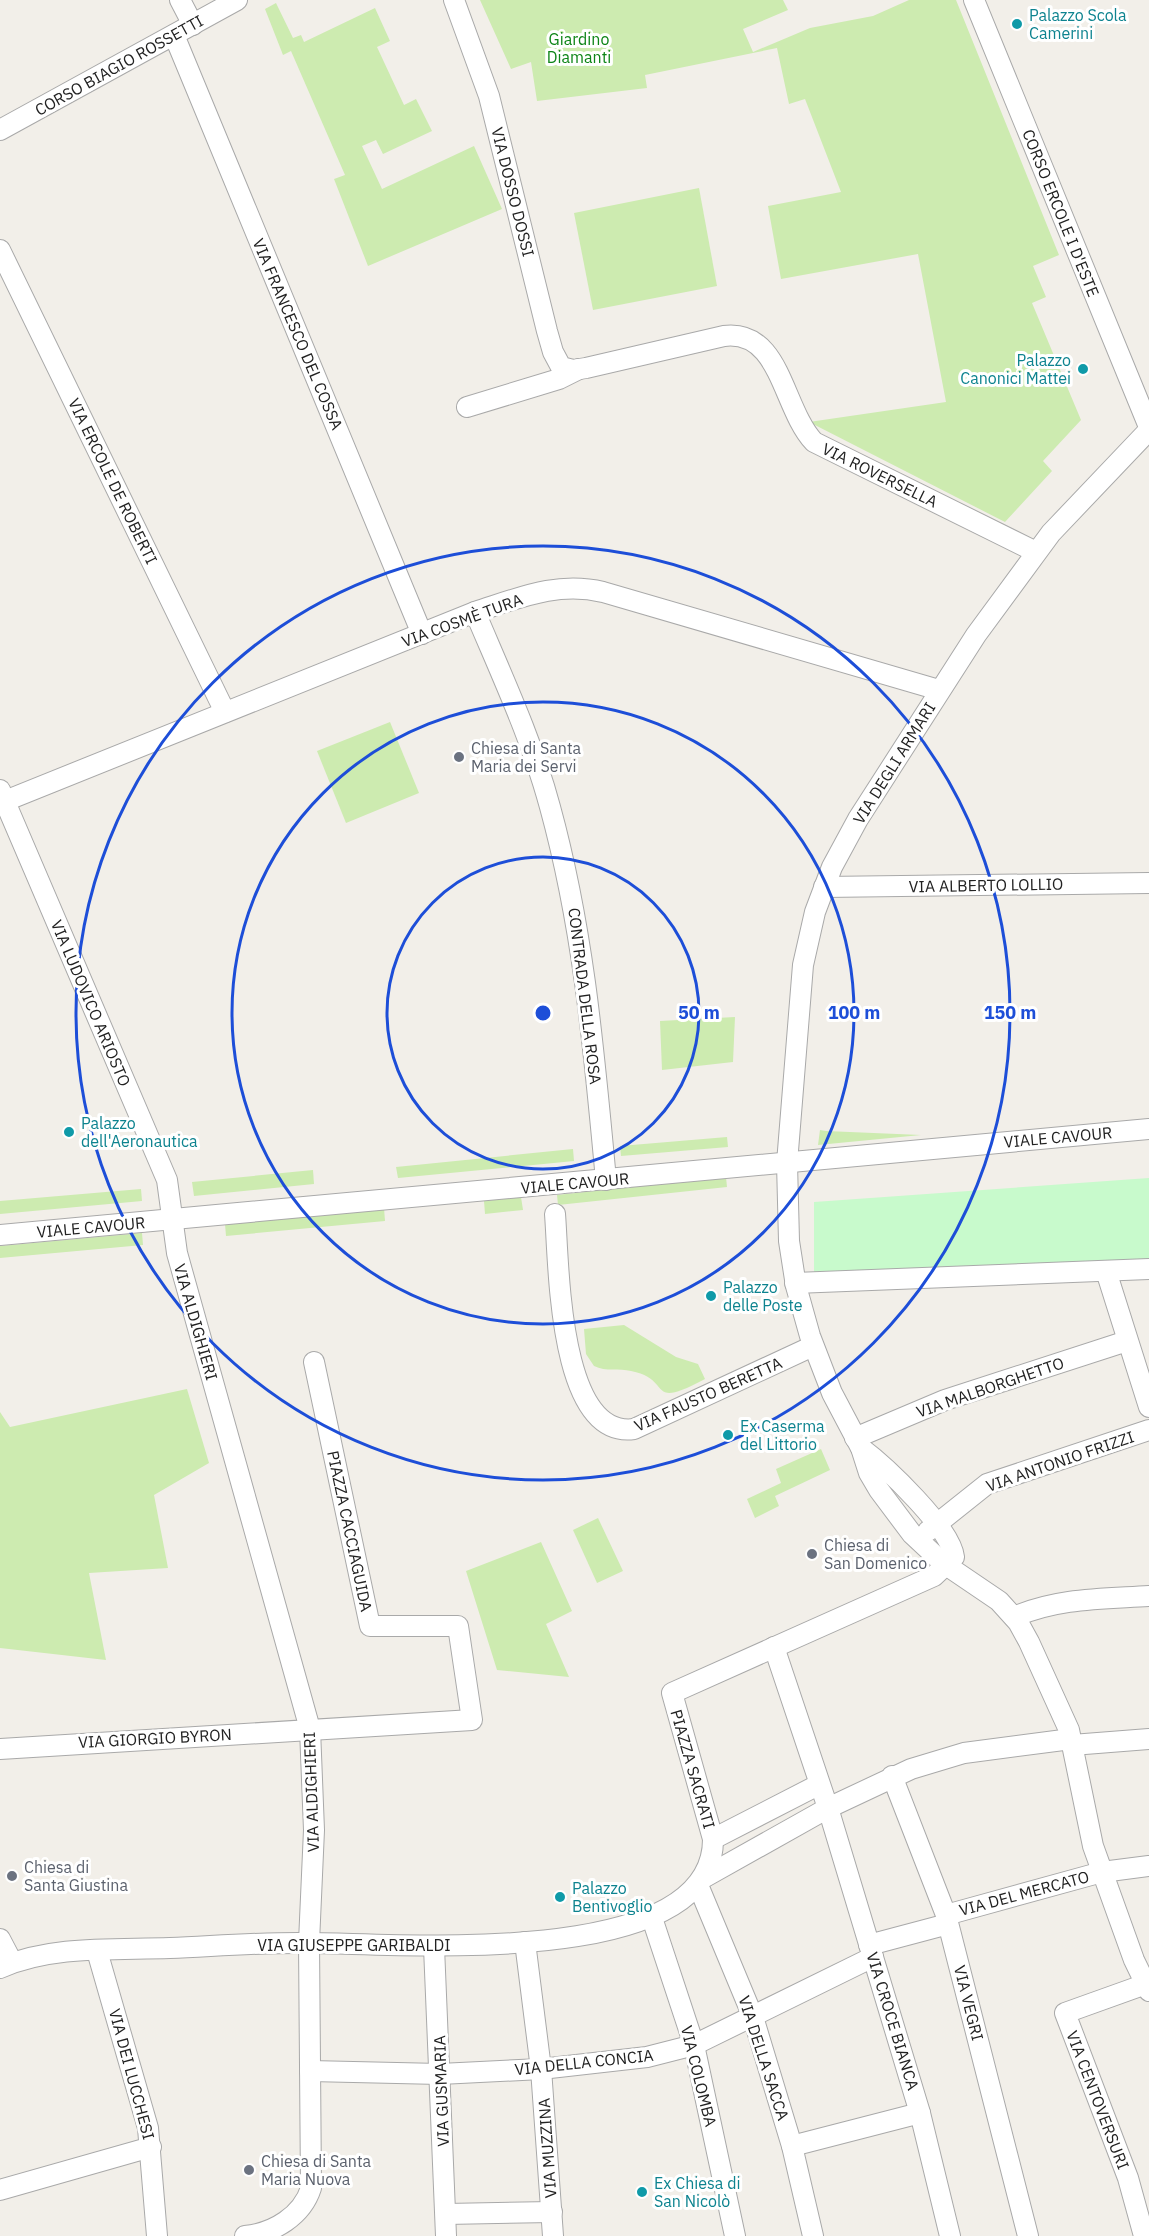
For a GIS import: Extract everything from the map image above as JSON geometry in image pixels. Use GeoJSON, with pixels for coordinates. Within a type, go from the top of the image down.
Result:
{"type":"FeatureCollection","features":[{"type":"Feature","properties":{"kind":"street"},"geometry":{"type":"LineString","coordinates":[[180,0],[193,25]]}},
{"type":"Feature","properties":{"kind":"street","name":"CORSO BIAGIO ROSSETTI"},"geometry":{"type":"LineString","coordinates":[[0,130],[237,0]]}},
{"type":"Feature","properties":{"kind":"street","name":"VIA DOSSO DOSSI"},"geometry":{"type":"LineString","coordinates":[[454,0],[489,96],[553,352],[561,367],[579,369]]}},
{"type":"Feature","properties":{"kind":"street","name":"CORSO ERCOLE I D'ESTE"},"geometry":{"type":"LineString","coordinates":[[974,0],[1149,428]]}},
{"type":"Feature","properties":{"kind":"street","name":"VIA FRANCESCO DEL COSSA"},"geometry":{"type":"LineString","coordinates":[[174,35],[422,634]]}},
{"type":"Feature","properties":{"kind":"street","name":"VIA ERCOLE DE ROBERTI"},"geometry":{"type":"LineString","coordinates":[[0,250],[225,712]]}},
{"type":"Feature","properties":{"kind":"street","name":"VIA ROVERSELLA"},"geometry":{"type":"LineString","coordinates":[[579,369],[735,334],[752,339],[770,358],[800,426],[814,442],[1036,552]]}},
{"type":"Feature","properties":{"kind":"street"},"geometry":{"type":"LineString","coordinates":[[467,407],[559,379],[579,369]]}},
{"type":"Feature","properties":{"kind":"street","name":"VIA DEGLI ARMARI"},"geometry":{"type":"LineString","coordinates":[[915,1538],[869,1473],[858,1443],[832,1393],[813,1346],[795,1283],[789,1241],[788,1163],[799,994],[808,941],[824,887],[858,819],[939,690],[1036,552],[1091,488],[1149,428]]}},
{"type":"Feature","properties":{"kind":"street","name":"VIA COSMÈ TURA"},"geometry":{"type":"LineString","coordinates":[[2,798],[476,612],[545,590],[582,587],[939,690]]}},
{"type":"Feature","properties":{"kind":"street","name":"CONTRADA DELLA ROSA"},"geometry":{"type":"LineString","coordinates":[[476,612],[535,759],[569,885],[588,1000],[606,1180]]}},
{"type":"Feature","properties":{"kind":"street","name":"VIA LUDOVICO ARIOSTO"},"geometry":{"type":"LineString","coordinates":[[2,798],[167,1180],[172,1220]]}},
{"type":"Feature","properties":{"kind":"street","name":"VIA ALBERTO LOLLIO"},"geometry":{"type":"LineString","coordinates":[[824,887],[1149,883]]}},
{"type":"Feature","properties":{"kind":"street","name":"VIALE CAVOUR"},"geometry":{"type":"LineString","coordinates":[[0,1235],[1149,1129]]}},
{"type":"Feature","properties":{"kind":"street","name":"VIA FAUSTO BERETTA"},"geometry":{"type":"LineString","coordinates":[[555,1214],[568,1352],[589,1406],[596,1416],[614,1428],[634,1429],[813,1346]]}},
{"type":"Feature","properties":{"kind":"street","name":"VIA ALDIGHIERI"},"geometry":{"type":"LineString","coordinates":[[172,1220],[177,1253],[310,1729],[314,1830],[309,1942],[311,2188],[305,2205],[295,2215],[267,2234],[245,2236]]}},
{"type":"Feature","properties":{"kind":"street"},"geometry":{"type":"LineString","coordinates":[[795,1283],[1149,1269]]}},
{"type":"Feature","properties":{"kind":"street"},"geometry":{"type":"LineString","coordinates":[[1106,1270],[1149,1407]]}},
{"type":"Feature","properties":{"kind":"street","name":"VIA MALBORGHETTO"},"geometry":{"type":"LineString","coordinates":[[858,1443],[945,1400],[1127,1341]]}},
{"type":"Feature","properties":{"kind":"street","name":"PIAZZA CACCIAGUIDA"},"geometry":{"type":"LineString","coordinates":[[314,1362],[370,1626],[458,1626],[472,1719]]}},
{"type":"Feature","properties":{"kind":"street","name":"VIA ANTONIO FRIZZI"},"geometry":{"type":"LineString","coordinates":[[915,1538],[987,1484],[1149,1430]]}},
{"type":"Feature","properties":{"kind":"street"},"geometry":{"type":"LineString","coordinates":[[858,1443],[880,1462],[936,1523],[954,1554],[948,1566]]}},
{"type":"Feature","properties":{"kind":"street"},"geometry":{"type":"LineString","coordinates":[[915,1538],[948,1566],[980,1586],[1014,1617],[1043,1669],[1072,1742],[1093,1846],[1148,1987]]}},
{"type":"Feature","properties":{"kind":"street"},"geometry":{"type":"LineString","coordinates":[[915,1538],[924,1553],[927,1567],[918,1584]]}},
{"type":"Feature","properties":{"kind":"street","name":"PIAZZA SACRATI"},"geometry":{"type":"LineString","coordinates":[[818,1785],[713,1839],[672,1693],[918,1584],[948,1566]]}},
{"type":"Feature","properties":{"kind":"street"},"geometry":{"type":"LineString","coordinates":[[1014,1617],[1062,1602],[1149,1596]]}},
{"type":"Feature","properties":{"kind":"street"},"geometry":{"type":"LineString","coordinates":[[774,1647],[818,1785],[828,1809]]}},
{"type":"Feature","properties":{"kind":"street","name":"VIA GIORGIO BYRON"},"geometry":{"type":"LineString","coordinates":[[0,1749],[472,1719]]}},
{"type":"Feature","properties":{"kind":"street","name":"VIA GIUSEPPE GARIBALDI"},"geometry":{"type":"LineString","coordinates":[[6,1965],[48,1953],[309,1942],[434,1947],[573,1938],[652,1918],[701,1881],[828,1809],[892,1776],[964,1753],[1072,1742],[1149,1739]]}},
{"type":"Feature","properties":{"kind":"street","name":"VIA VEGRI"},"geometry":{"type":"LineString","coordinates":[[892,1776],[947,1919],[1028,2236]]}},
{"type":"Feature","properties":{"kind":"street","name":"VIA CROCE BIANCA"},"geometry":{"type":"LineString","coordinates":[[828,1809],[920,2113],[950,2236]]}},
{"type":"Feature","properties":{"kind":"street"},"geometry":{"type":"LineString","coordinates":[[701,1881],[713,1856],[713,1839]]}},
{"type":"Feature","properties":{"kind":"street","name":"VIA DEL MERCATO"},"geometry":{"type":"LineString","coordinates":[[947,1919],[1102,1872],[1149,1866]]}},
{"type":"Feature","properties":{"kind":"street","name":"VIA DELLA SACCA"},"geometry":{"type":"LineString","coordinates":[[701,1881],[753,2017],[792,2146],[813,2236]]}},
{"type":"Feature","properties":{"kind":"street","name":"VIA COLOMBA"},"geometry":{"type":"LineString","coordinates":[[652,1918],[693,2045],[735,2236]]}},
{"type":"Feature","properties":{"kind":"street","name":"VIA DELLA CONCIA"},"geometry":{"type":"LineString","coordinates":[[310,2071],[440,2074],[541,2069],[646,2057],[693,2045],[753,2017],[871,1951],[947,1919]]}},
{"type":"Feature","properties":{"kind":"street"},"geometry":{"type":"LineString","coordinates":[[0,1939],[6,1965]]}},
{"type":"Feature","properties":{"kind":"street","name":"VIA MUZZINA"},"geometry":{"type":"LineString","coordinates":[[525,1942],[541,2069],[553,2236]]}},
{"type":"Feature","properties":{"kind":"street","name":"VIA GUSMARIA"},"geometry":{"type":"LineString","coordinates":[[434,1947],[446,2236]]}},
{"type":"Feature","properties":{"kind":"street","name":"VIA DEI LUCCHESI"},"geometry":{"type":"LineString","coordinates":[[97,1951],[144,2107],[151,2147],[157,2236]]}},
{"type":"Feature","properties":{"kind":"street","name":"VIA CENTOVERSURI"},"geometry":{"type":"LineString","coordinates":[[1144,2236],[1128,2178],[1065,2013],[1148,1987]]}},
{"type":"Feature","properties":{"kind":"street"},"geometry":{"type":"LineString","coordinates":[[792,2146],[920,2113]]}},
{"type":"Feature","properties":{"kind":"street"},"geometry":{"type":"LineString","coordinates":[[0,2190],[151,2147]]}},
{"type":"Feature","properties":{"kind":"street"},"geometry":{"type":"LineString","coordinates":[[446,2214],[552,2212]]}},
{"type":"Feature","properties":{"kind":"green space","name":"Giardino Diamanti"},"geometry":{"type":"Polygon","coordinates":[[[480,0],[783,0],[788,10],[743,29],[753,52],[810,28],[873,16],[909,0],[956,0],[1059,255],[1033,266],[1046,297],[1032,303],[1081,420],[1043,461],[1052,471],[1005,522],[809,422],[946,402],[918,254],[781,279],[768,206],[841,192],[805,99],[789,104],[777,48],[645,75],[647,88],[537,101],[531,62],[511,69],[480,0]]]}},
{"type":"Feature","properties":{"kind":"green space"},"geometry":{"type":"Polygon","coordinates":[[[276,3],[293,38],[301,35],[304,42],[375,8],[390,41],[377,47],[404,105],[416,99],[432,131],[383,154],[376,140],[362,146],[382,189],[474,146],[502,209],[368,266],[334,179],[345,175],[291,51],[283,55],[265,9],[276,3]]]}},
{"type":"Feature","properties":{"kind":"green space"},"geometry":{"type":"Polygon","coordinates":[[[699,188],[717,286],[593,310],[574,213],[699,188]]]}},
{"type":"Feature","properties":{"kind":"green space"},"geometry":{"type":"Polygon","coordinates":[[[390,722],[419,793],[346,823],[317,751],[390,722]]]}},
{"type":"Feature","properties":{"kind":"green space"},"geometry":{"type":"Polygon","coordinates":[[[735,1017],[733,1062],[662,1070],[660,1021],[735,1017]]]}},
{"type":"Feature","properties":{"kind":"green space"},"geometry":{"type":"Polygon","coordinates":[[[820,1130],[826,1131],[921,1135],[818,1145],[820,1130]]]}},
{"type":"Feature","properties":{"kind":"green space"},"geometry":{"type":"Polygon","coordinates":[[[727,1137],[728,1147],[621,1156],[620,1146],[727,1137]]]}},
{"type":"Feature","properties":{"kind":"green space"},"geometry":{"type":"Polygon","coordinates":[[[573,1149],[574,1161],[398,1178],[396,1167],[573,1149]]]}},
{"type":"Feature","properties":{"kind":"green space"},"geometry":{"type":"Polygon","coordinates":[[[313,1170],[314,1184],[194,1196],[192,1182],[313,1170]]]}},
{"type":"Feature","properties":{"kind":"green space"},"geometry":{"type":"Polygon","coordinates":[[[726,1177],[727,1187],[558,1205],[557,1195],[726,1177]]]}},
{"type":"Feature","properties":{"kind":"green space"},"geometry":{"type":"Polygon","coordinates":[[[1149,1178],[1149,1261],[814,1273],[814,1202],[1149,1178]]]}},
{"type":"Feature","properties":{"kind":"green space"},"geometry":{"type":"Polygon","coordinates":[[[141,1189],[142,1201],[0,1214],[0,1201],[141,1189]]]}},
{"type":"Feature","properties":{"kind":"green space"},"geometry":{"type":"Polygon","coordinates":[[[521,1197],[523,1210],[485,1214],[484,1201],[521,1197]]]}},
{"type":"Feature","properties":{"kind":"green space"},"geometry":{"type":"Polygon","coordinates":[[[384,1208],[385,1221],[226,1236],[225,1224],[384,1208]]]}},
{"type":"Feature","properties":{"kind":"green space"},"geometry":{"type":"Polygon","coordinates":[[[142,1233],[143,1245],[0,1258],[0,1246],[142,1233]]]}},
{"type":"Feature","properties":{"kind":"green space"},"geometry":{"type":"Polygon","coordinates":[[[624,1325],[676,1357],[698,1364],[705,1379],[686,1388],[667,1393],[644,1375],[594,1366],[586,1354],[584,1329],[624,1325]]]}},
{"type":"Feature","properties":{"kind":"green space"},"geometry":{"type":"Polygon","coordinates":[[[187,1389],[209,1463],[154,1495],[168,1568],[89,1573],[106,1660],[0,1648],[0,1412],[10,1427],[187,1389]]]}},
{"type":"Feature","properties":{"kind":"green space"},"geometry":{"type":"Polygon","coordinates":[[[821,1449],[830,1470],[775,1496],[779,1506],[755,1518],[747,1499],[781,1483],[776,1469],[821,1449]]]}},
{"type":"Feature","properties":{"kind":"green space"},"geometry":{"type":"Polygon","coordinates":[[[598,1518],[623,1571],[597,1583],[573,1530],[598,1518]]]}},
{"type":"Feature","properties":{"kind":"green space"},"geometry":{"type":"Polygon","coordinates":[[[541,1542],[572,1611],[546,1624],[569,1677],[497,1670],[466,1571],[541,1542]]]}},
{"type":"Feature","properties":{"kind":"place","name":"Palazzo Scola Camerini"},"geometry":{"type":"Point","coordinates":[1017,24]}},
{"type":"Feature","properties":{"kind":"place","name":"Palazzo Canonici Mattei"},"geometry":{"type":"Point","coordinates":[1083,369]}},
{"type":"Feature","properties":{"kind":"place","name":"Chiesa di Santa Maria dei Servi"},"geometry":{"type":"Point","coordinates":[459,757]}},
{"type":"Feature","properties":{"kind":"place","name":"Palazzo dell'Aeronautica"},"geometry":{"type":"Point","coordinates":[69,1132]}},
{"type":"Feature","properties":{"kind":"place","name":"Palazzo delle Poste"},"geometry":{"type":"Point","coordinates":[711,1296]}},
{"type":"Feature","properties":{"kind":"place","name":"Ex Caserma del Littorio"},"geometry":{"type":"Point","coordinates":[728,1435]}},
{"type":"Feature","properties":{"kind":"place","name":"Chiesa di San Domenico"},"geometry":{"type":"Point","coordinates":[812,1554]}},
{"type":"Feature","properties":{"kind":"place","name":"Chiesa di Santa Giustina"},"geometry":{"type":"Point","coordinates":[12,1876]}},
{"type":"Feature","properties":{"kind":"place","name":"Palazzo Bentivoglio"},"geometry":{"type":"Point","coordinates":[560,1897]}},
{"type":"Feature","properties":{"kind":"place","name":"Chiesa di Santa Maria Nuova"},"geometry":{"type":"Point","coordinates":[249,2170]}},
{"type":"Feature","properties":{"kind":"place","name":"Ex Chiesa di San Nicolò"},"geometry":{"type":"Point","coordinates":[642,2192]}}]}
